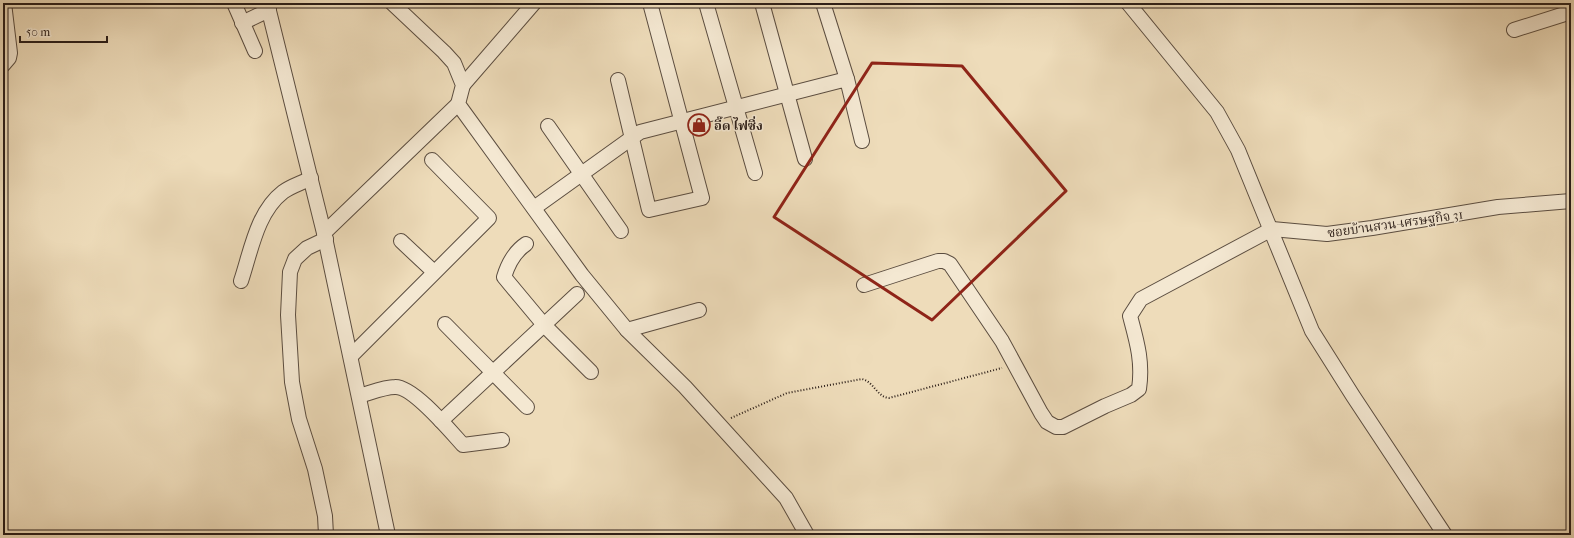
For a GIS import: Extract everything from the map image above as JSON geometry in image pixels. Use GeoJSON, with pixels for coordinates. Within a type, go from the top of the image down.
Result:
{"type":"FeatureCollection","features":[{"type":"Feature","properties":{"kind":"street"},"geometry":{"type":"LineString","coordinates":[[3,65],[9,58],[10,53],[6,30],[4,3]]}},
{"type":"Feature","properties":{"kind":"street"},"geometry":{"type":"LineString","coordinates":[[234,3],[255,51]]}},
{"type":"Feature","properties":{"kind":"street"},"geometry":{"type":"LineString","coordinates":[[392,3],[449,57],[454,63],[463,85]]}},
{"type":"Feature","properties":{"kind":"street"},"geometry":{"type":"LineString","coordinates":[[326,535],[325,516],[315,469],[299,419],[292,382],[288,315],[290,272],[295,259],[325,236],[458,104],[463,85],[534,3]]}},
{"type":"Feature","properties":{"kind":"street"},"geometry":{"type":"LineString","coordinates":[[618,80],[649,210],[702,198],[650,3]]}},
{"type":"Feature","properties":{"kind":"street"},"geometry":{"type":"LineString","coordinates":[[706,3],[755,173]]}},
{"type":"Feature","properties":{"kind":"street"},"geometry":{"type":"LineString","coordinates":[[762,3],[805,159]]}},
{"type":"Feature","properties":{"kind":"street"},"geometry":{"type":"LineString","coordinates":[[823,3],[847,79],[862,141]]}},
{"type":"Feature","properties":{"kind":"street"},"geometry":{"type":"LineString","coordinates":[[1128,3],[1217,112],[1238,150],[1272,229],[1312,331],[1352,396],[1445,535]]}},
{"type":"Feature","properties":{"kind":"street"},"geometry":{"type":"LineString","coordinates":[[242,23],[268,7],[325,236],[388,535]]}},
{"type":"Feature","properties":{"kind":"street"},"geometry":{"type":"LineString","coordinates":[[1514,30],[1571,12]]}},
{"type":"Feature","properties":{"kind":"street"},"geometry":{"type":"LineString","coordinates":[[534,208],[640,132],[847,79]]}},
{"type":"Feature","properties":{"kind":"street"},"geometry":{"type":"LineString","coordinates":[[458,104],[582,275],[627,330],[719,423],[786,498],[807,535]]}},
{"type":"Feature","properties":{"kind":"street"},"geometry":{"type":"LineString","coordinates":[[548,126],[620,231]]}},
{"type":"Feature","properties":{"kind":"street"},"geometry":{"type":"LineString","coordinates":[[351,356],[489,218],[432,160]]}},
{"type":"Feature","properties":{"kind":"street"},"geometry":{"type":"LineString","coordinates":[[241,281],[258,229],[274,200],[284,192],[311,178]]}},
{"type":"Feature","properties":{"kind":"street","name":"ซอยบ้านสวน-เศรษฐกิจ 31"},"geometry":{"type":"LineString","coordinates":[[1272,229],[1327,234],[1498,207],[1571,201]]}},
{"type":"Feature","properties":{"kind":"street"},"geometry":{"type":"LineString","coordinates":[[864,285],[938,261],[944,261],[950,264],[1002,341],[1047,422],[1056,427],[1064,427],[1105,406],[1131,395],[1139,389],[1141,375],[1140,358],[1130,316],[1141,299],[1272,229]]}},
{"type":"Feature","properties":{"kind":"street"},"geometry":{"type":"LineString","coordinates":[[401,241],[434,272]]}},
{"type":"Feature","properties":{"kind":"street"},"geometry":{"type":"LineString","coordinates":[[526,244],[521,247],[508,264],[504,277],[544,325],[591,372]]}},
{"type":"Feature","properties":{"kind":"street"},"geometry":{"type":"LineString","coordinates":[[441,421],[577,294]]}},
{"type":"Feature","properties":{"kind":"street"},"geometry":{"type":"LineString","coordinates":[[627,330],[699,310]]}},
{"type":"Feature","properties":{"kind":"street"},"geometry":{"type":"LineString","coordinates":[[445,324],[527,407]]}},
{"type":"Feature","properties":{"kind":"street"},"geometry":{"type":"LineString","coordinates":[[359,396],[396,387],[407,390],[420,400],[463,445],[502,440]]}},
{"type":"Feature","properties":{"kind":"path"},"geometry":{"type":"LineString","coordinates":[[719,423],[787,393],[862,379],[868,381],[881,396],[889,398],[1014,364]]}},
{"type":"Feature","properties":{"kind":"highlighted area"},"geometry":{"type":"Polygon","coordinates":[[[872,63],[962,66],[1066,191],[932,320],[774,217],[872,63]]]}},
{"type":"Feature","properties":{"kind":"place","name":"อี๊ด ไฟซิ่ง"},"geometry":{"type":"Point","coordinates":[699,125]}}]}
